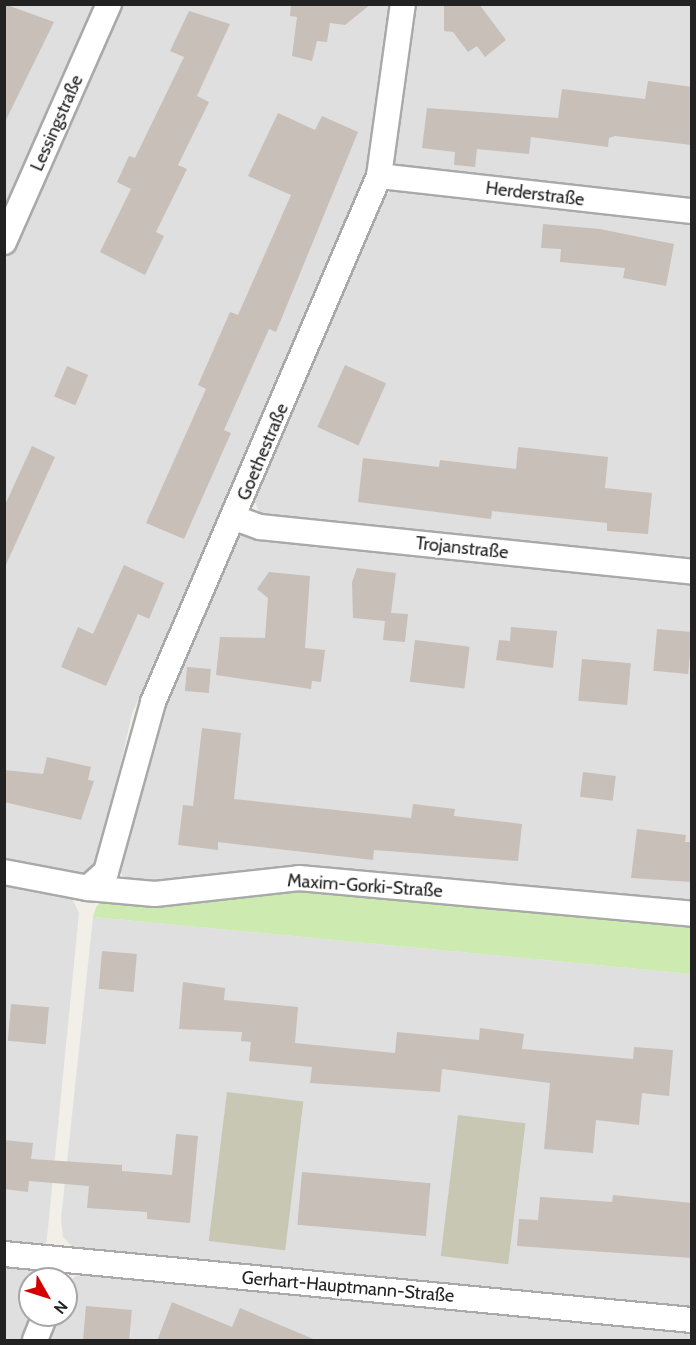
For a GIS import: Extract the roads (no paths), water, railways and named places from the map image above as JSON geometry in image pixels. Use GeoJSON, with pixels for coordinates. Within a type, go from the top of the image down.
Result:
{"type":"FeatureCollection","features":[{"type":"Feature","properties":{"kind":"street","name":"Lessingstraße"},"geometry":{"type":"LineString","coordinates":[[4,242],[109,4]]}},
{"type":"Feature","properties":{"kind":"street","name":"Goethestraße"},"geometry":{"type":"LineString","coordinates":[[88,888],[106,872],[153,702],[235,518],[379,176],[404,4]]}},
{"type":"Feature","properties":{"kind":"street","name":"Herderstraße"},"geometry":{"type":"LineString","coordinates":[[379,176],[692,212]]}},
{"type":"Feature","properties":{"kind":"street","name":"Trojanstraße"},"geometry":{"type":"LineString","coordinates":[[235,518],[260,527],[692,572]]}},
{"type":"Feature","properties":{"kind":"street","name":"Maxim-Gorki-Straße"},"geometry":{"type":"LineString","coordinates":[[4,872],[88,888],[155,894],[299,878],[692,914]]}},
{"type":"Feature","properties":{"kind":"street","name":"Gerhart-Hauptmann-Straße"},"geometry":{"type":"LineString","coordinates":[[4,1254],[55,1267]]}},
{"type":"Feature","properties":{"kind":"street","name":"Gerhart-Hauptmann-Straße"},"geometry":{"type":"LineString","coordinates":[[78,1270],[692,1320]]}}]}
